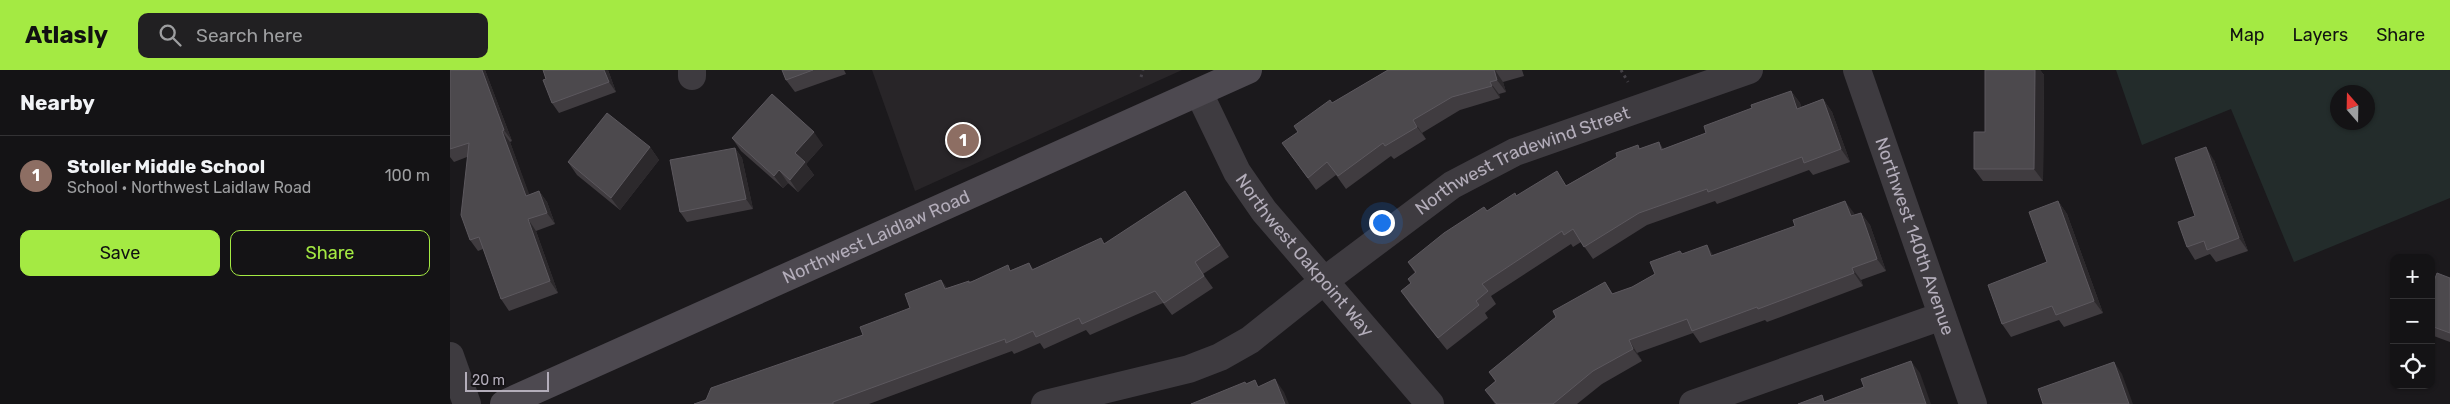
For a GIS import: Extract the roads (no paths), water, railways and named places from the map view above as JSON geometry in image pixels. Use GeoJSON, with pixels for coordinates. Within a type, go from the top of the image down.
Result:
{"type":"FeatureCollection","features":[{"type":"Feature","properties":{"kind":"main road","name":"Northwest Laidlaw Road"},"geometry":{"type":"LineString","coordinates":[[504,404],[1248,70]]}},
{"type":"Feature","properties":{"kind":"street","name":"Northwest Tradewind Street"},"geometry":{"type":"LineString","coordinates":[[1046,404],[1189,369],[1220,357],[1250,340],[1324,281],[1452,185],[1515,152],[1749,70]]}},
{"type":"Feature","properties":{"kind":"street","name":"Northwest 140th Avenue"},"geometry":{"type":"LineString","coordinates":[[1857,70],[1973,404]]}},
{"type":"Feature","properties":{"kind":"street","name":"Northwest Oakpoint Way"},"geometry":{"type":"LineString","coordinates":[[1199,93],[1237,172],[1264,211],[1430,404]]}},
{"type":"Feature","properties":{"kind":"street"},"geometry":{"type":"LineString","coordinates":[[1693,404],[1942,316]]}},
{"type":"Feature","properties":{"kind":"street"},"geometry":{"type":"LineString","coordinates":[[450,356],[467,404]]}},
{"type":"Feature","properties":{"kind":"place","name":"Stoller Middle School"},"geometry":{"type":"Point","coordinates":[963,140]}}]}
